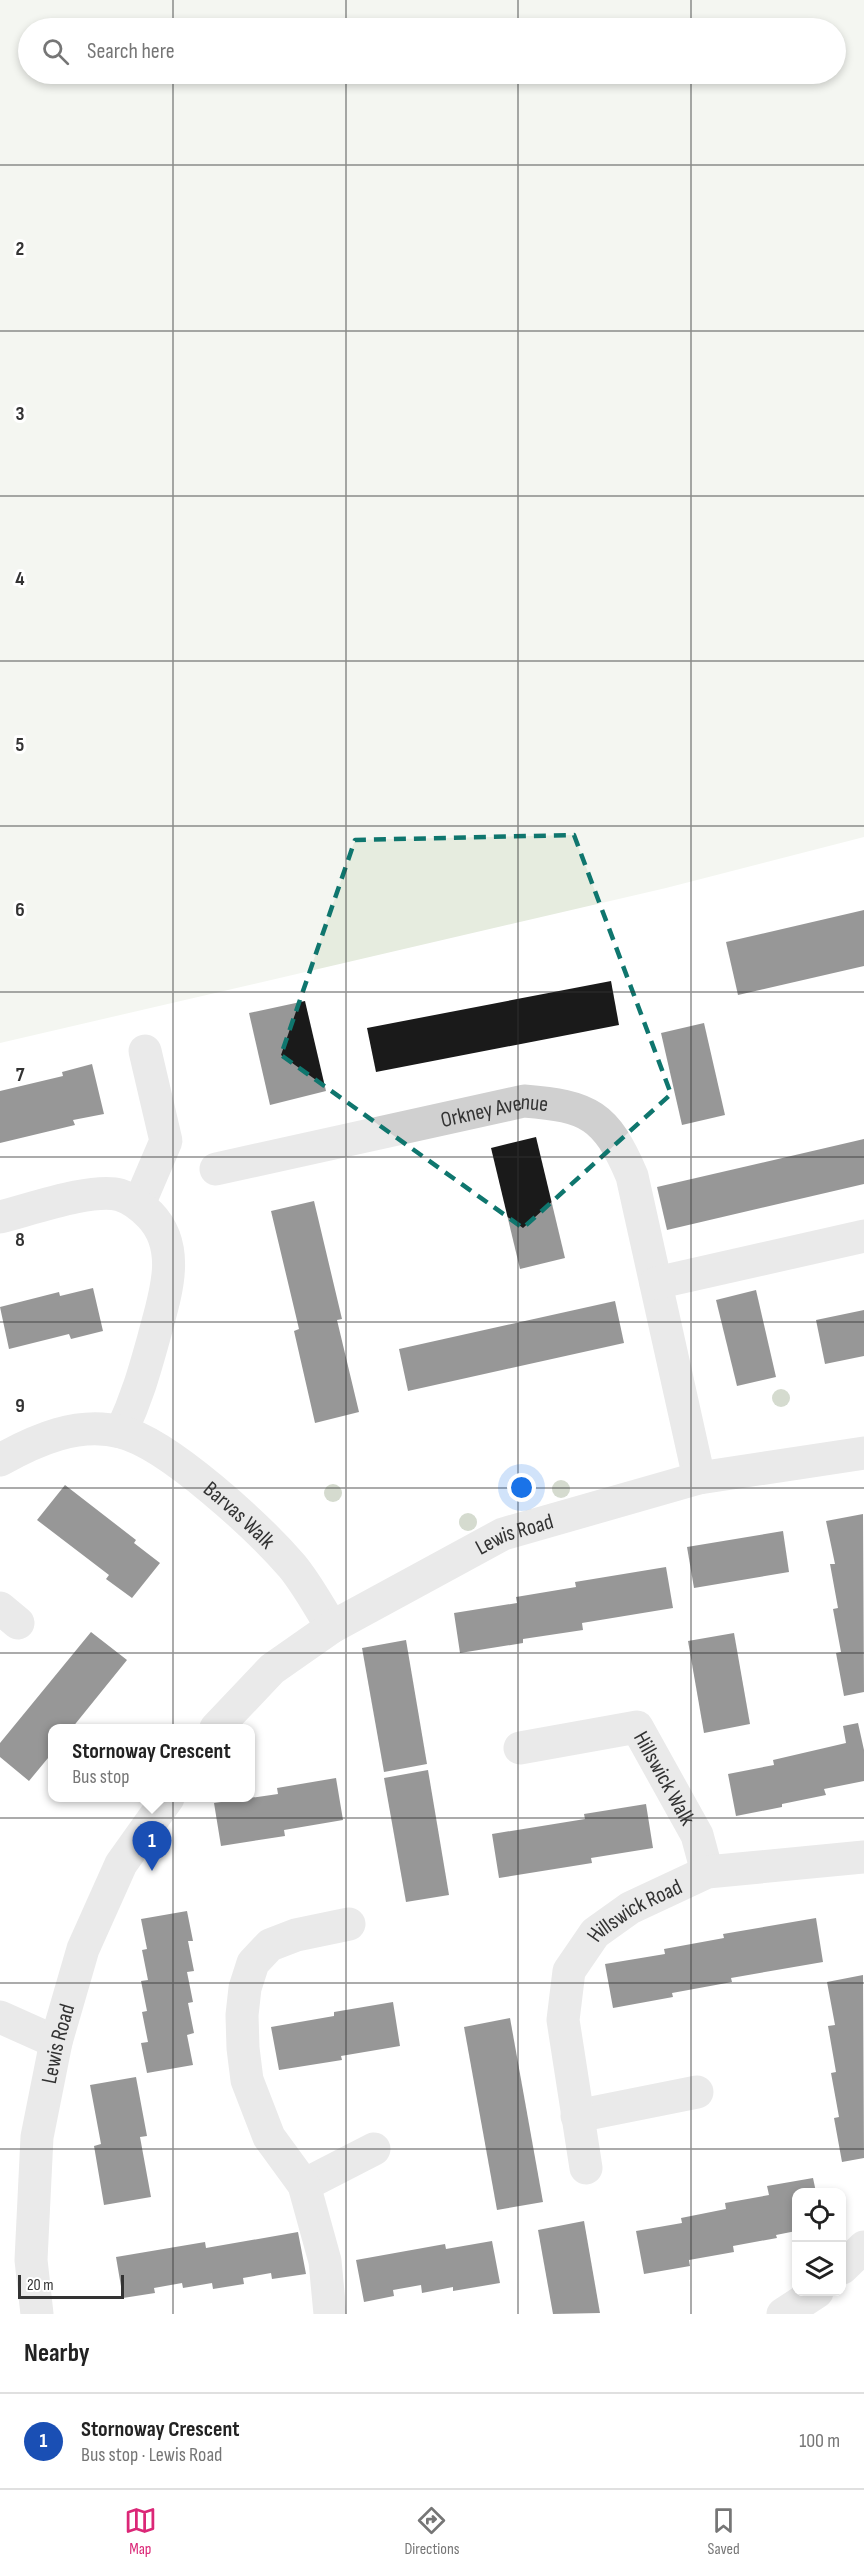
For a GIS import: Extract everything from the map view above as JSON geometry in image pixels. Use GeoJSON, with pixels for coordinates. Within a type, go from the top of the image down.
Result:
{"type":"FeatureCollection","features":[{"type":"Feature","properties":{"kind":"street"},"geometry":{"type":"LineString","coordinates":[[139,1204],[166,1141],[145,1051]]}},
{"type":"Feature","properties":{"kind":"street","name":"Orkney Avenue"},"geometry":{"type":"LineString","coordinates":[[216,1169],[524,1101],[563,1104],[599,1120],[619,1144],[632,1176],[699,1478]]}},
{"type":"Feature","properties":{"kind":"street"},"geometry":{"type":"LineString","coordinates":[[0,1217],[97,1193],[120,1195],[139,1204],[154,1219],[165,1237],[169,1261],[168,1283],[138,1397],[121,1432]]}},
{"type":"Feature","properties":{"kind":"street"},"geometry":{"type":"LineString","coordinates":[[656,1284],[864,1236]]}},
{"type":"Feature","properties":{"kind":"street","name":"Barvas Walk"},"geometry":{"type":"LineString","coordinates":[[0,1460],[35,1441],[80,1429],[121,1432],[160,1450],[234,1508],[293,1567],[332,1627]]}},
{"type":"Feature","properties":{"kind":"street","name":"Lewis Road"},"geometry":{"type":"LineString","coordinates":[[220,1724],[272,1669],[332,1627],[503,1534],[699,1478],[864,1453]]}},
{"type":"Feature","properties":{"kind":"street","name":"Hillswick Walk"},"geometry":{"type":"LineString","coordinates":[[520,1748],[637,1727],[697,1835],[707,1872]]}},
{"type":"Feature","properties":{"kind":"street","name":"Lewis Road"},"geometry":{"type":"LineString","coordinates":[[37,2314],[31,2260],[37,2137],[56,2042],[83,1949],[121,1864],[164,1802]]}},
{"type":"Feature","properties":{"kind":"street","name":"Hillswick Road"},"geometry":{"type":"LineString","coordinates":[[586,2168],[563,2020],[568,1971],[595,1933],[630,1908],[707,1872],[864,1857]]}},
{"type":"Feature","properties":{"kind":"street"},"geometry":{"type":"LineString","coordinates":[[330,2314],[326,2261],[304,2185],[269,2137],[248,2080],[243,2048],[242,2015],[245,1988],[253,1963],[270,1945],[296,1935],[349,1924]]}},
{"type":"Feature","properties":{"kind":"street"},"geometry":{"type":"LineString","coordinates":[[0,2017],[56,2042]]}},
{"type":"Feature","properties":{"kind":"street"},"geometry":{"type":"LineString","coordinates":[[578,2116],[697,2092]]}},
{"type":"Feature","properties":{"kind":"street"},"geometry":{"type":"LineString","coordinates":[[304,2185],[374,2149]]}},
{"type":"Feature","properties":{"kind":"street"},"geometry":{"type":"LineString","coordinates":[[846,2264],[864,2247]]}},
{"type":"Feature","properties":{"kind":"street"},"geometry":{"type":"LineString","coordinates":[[783,2314],[819,2301]]}},
{"type":"Feature","properties":{"kind":"highlighted area"},"geometry":{"type":"Polygon","coordinates":[[[574,835],[671,1094],[523,1228],[281,1055],[355,840],[574,835]]]}},
{"type":"Feature","properties":{"kind":"shaded area"},"geometry":{"type":"Polygon","coordinates":[[[0,0],[864,0],[864,837],[666,888],[0,1043],[0,0]]]}},
{"type":"Feature","properties":{"kind":"building"},"geometry":{"type":"Polygon","coordinates":[[[864,910],[864,966],[738,995],[726,942],[864,910]]]}},
{"type":"Feature","properties":{"kind":"building"},"geometry":{"type":"Polygon","coordinates":[[[611,981],[619,1025],[376,1072],[367,1028],[611,981]]]}},
{"type":"Feature","properties":{"kind":"building"},"geometry":{"type":"Polygon","coordinates":[[[305,1001],[326,1091],[270,1105],[249,1013],[305,1001]]]}},
{"type":"Feature","properties":{"kind":"building"},"geometry":{"type":"Polygon","coordinates":[[[704,1023],[725,1115],[682,1125],[661,1033],[704,1023]]]}},
{"type":"Feature","properties":{"kind":"building"},"geometry":{"type":"Polygon","coordinates":[[[92,1064],[104,1114],[73,1120],[75,1125],[0,1143],[0,1091],[63,1076],[62,1072],[92,1064]]]}},
{"type":"Feature","properties":{"kind":"building"},"geometry":{"type":"Polygon","coordinates":[[[536,1137],[565,1258],[520,1269],[491,1148],[536,1137]]]}},
{"type":"Feature","properties":{"kind":"building"},"geometry":{"type":"Polygon","coordinates":[[[864,1139],[864,1184],[667,1230],[657,1187],[864,1139]]]}},
{"type":"Feature","properties":{"kind":"building"},"geometry":{"type":"Polygon","coordinates":[[[314,1201],[342,1319],[337,1320],[359,1412],[315,1423],[294,1331],[299,1329],[271,1211],[314,1201]]]}},
{"type":"Feature","properties":{"kind":"building"},"geometry":{"type":"Polygon","coordinates":[[[93,1288],[103,1331],[71,1339],[69,1334],[9,1349],[0,1307],[59,1292],[60,1296],[93,1288]]]}},
{"type":"Feature","properties":{"kind":"building"},"geometry":{"type":"Polygon","coordinates":[[[756,1290],[776,1377],[737,1386],[716,1300],[756,1290]]]}},
{"type":"Feature","properties":{"kind":"building"},"geometry":{"type":"Polygon","coordinates":[[[615,1301],[624,1343],[408,1391],[399,1349],[615,1301]]]}},
{"type":"Feature","properties":{"kind":"building"},"geometry":{"type":"Polygon","coordinates":[[[864,1310],[864,1356],[825,1364],[816,1320],[864,1310]]]}},
{"type":"Feature","properties":{"kind":"building"},"geometry":{"type":"Polygon","coordinates":[[[65,1485],[136,1540],[134,1543],[160,1563],[132,1598],[106,1579],[109,1575],[37,1520],[65,1485]]]}},
{"type":"Feature","properties":{"kind":"building"},"geometry":{"type":"Polygon","coordinates":[[[863,1514],[864,1692],[844,1696],[836,1653],[841,1652],[833,1609],[838,1608],[830,1564],[835,1564],[826,1521],[863,1514]]]}},
{"type":"Feature","properties":{"kind":"building"},"geometry":{"type":"Polygon","coordinates":[[[783,1531],[789,1572],[694,1588],[687,1547],[783,1531]]]}},
{"type":"Feature","properties":{"kind":"building"},"geometry":{"type":"Polygon","coordinates":[[[666,1567],[673,1608],[582,1623],[583,1630],[523,1639],[523,1643],[460,1653],[454,1613],[517,1603],[516,1597],[576,1587],[575,1582],[666,1567]]]}},
{"type":"Feature","properties":{"kind":"building"},"geometry":{"type":"Polygon","coordinates":[[[91,1632],[127,1660],[75,1724],[48,1724],[48,1758],[29,1781],[0,1757],[0,1743],[91,1632]]]}},
{"type":"Feature","properties":{"kind":"building"},"geometry":{"type":"Polygon","coordinates":[[[734,1633],[750,1724],[704,1733],[688,1641],[734,1633]]]}},
{"type":"Feature","properties":{"kind":"building"},"geometry":{"type":"Polygon","coordinates":[[[406,1640],[427,1764],[384,1772],[362,1648],[406,1640]]]}},
{"type":"Feature","properties":{"kind":"building"},"geometry":{"type":"Polygon","coordinates":[[[858,1723],[864,1750],[864,1781],[824,1789],[826,1795],[736,1816],[728,1774],[774,1765],[773,1760],[846,1743],[843,1726],[858,1723]]]}},
{"type":"Feature","properties":{"kind":"building"},"geometry":{"type":"Polygon","coordinates":[[[428,1770],[449,1895],[406,1902],[384,1778],[428,1770]]]}},
{"type":"Feature","properties":{"kind":"building"},"geometry":{"type":"Polygon","coordinates":[[[336,1778],[343,1820],[284,1830],[285,1836],[221,1846],[214,1803],[255,1802],[255,1797],[278,1794],[277,1788],[336,1778]]]}},
{"type":"Feature","properties":{"kind":"building"},"geometry":{"type":"Polygon","coordinates":[[[646,1804],[653,1848],[591,1858],[592,1863],[499,1878],[492,1834],[585,1819],[584,1814],[646,1804]]]}},
{"type":"Feature","properties":{"kind":"building"},"geometry":{"type":"Polygon","coordinates":[[[187,1911],[193,1941],[188,1941],[194,1971],[187,1972],[193,2002],[188,2003],[194,2033],[187,2035],[193,2065],[147,2073],[141,2043],[148,2042],[142,2012],[147,2011],[141,1981],[148,1980],[142,1950],[147,1949],[141,1919],[187,1911]]]}},
{"type":"Feature","properties":{"kind":"building"},"geometry":{"type":"Polygon","coordinates":[[[816,1918],[823,1962],[731,1978],[732,1982],[672,1993],[673,1997],[613,2008],[605,1964],[665,1954],[664,1949],[724,1938],[723,1934],[816,1918]]]}},
{"type":"Feature","properties":{"kind":"building"},"geometry":{"type":"Polygon","coordinates":[[[863,1975],[864,2158],[842,2162],[834,2118],[839,2117],[831,2073],[836,2072],[828,2026],[835,2025],[827,1982],[863,1975]]]}},
{"type":"Feature","properties":{"kind":"building"},"geometry":{"type":"Polygon","coordinates":[[[393,2002],[400,2046],[341,2056],[342,2060],[279,2070],[271,2027],[334,2016],[334,2012],[393,2002]]]}},
{"type":"Feature","properties":{"kind":"building"},"geometry":{"type":"Polygon","coordinates":[[[510,2018],[543,2202],[497,2210],[464,2027],[510,2018]]]}},
{"type":"Feature","properties":{"kind":"building"},"geometry":{"type":"Polygon","coordinates":[[[136,2077],[147,2136],[140,2137],[151,2197],[104,2205],[94,2146],[101,2144],[90,2085],[136,2077]]]}},
{"type":"Feature","properties":{"kind":"building"},"geometry":{"type":"Polygon","coordinates":[[[813,2178],[815,2188],[792,2188],[792,2232],[776,2235],[777,2238],[733,2246],[734,2252],[689,2260],[690,2266],[644,2274],[636,2231],[682,2223],[681,2218],[726,2209],[725,2203],[769,2195],[767,2186],[813,2178]]]}},
{"type":"Feature","properties":{"kind":"building"},"geometry":{"type":"Polygon","coordinates":[[[584,2221],[600,2313],[553,2314],[538,2230],[584,2221]]]}},
{"type":"Feature","properties":{"kind":"building"},"geometry":{"type":"Polygon","coordinates":[[[298,2232],[306,2274],[272,2279],[271,2273],[243,2278],[244,2284],[213,2289],[212,2283],[183,2288],[182,2283],[154,2288],[155,2293],[123,2298],[116,2257],[205,2242],[206,2248],[298,2232]]]}},
{"type":"Feature","properties":{"kind":"building"},"geometry":{"type":"Polygon","coordinates":[[[492,2241],[500,2283],[453,2291],[453,2287],[422,2293],[421,2285],[393,2290],[394,2296],[364,2302],[356,2260],[445,2244],[446,2249],[492,2241]]]}},
{"type":"Feature","properties":{"kind":"place","name":"Stornoway Crescent"},"geometry":{"type":"Point","coordinates":[152,1871]}}]}
